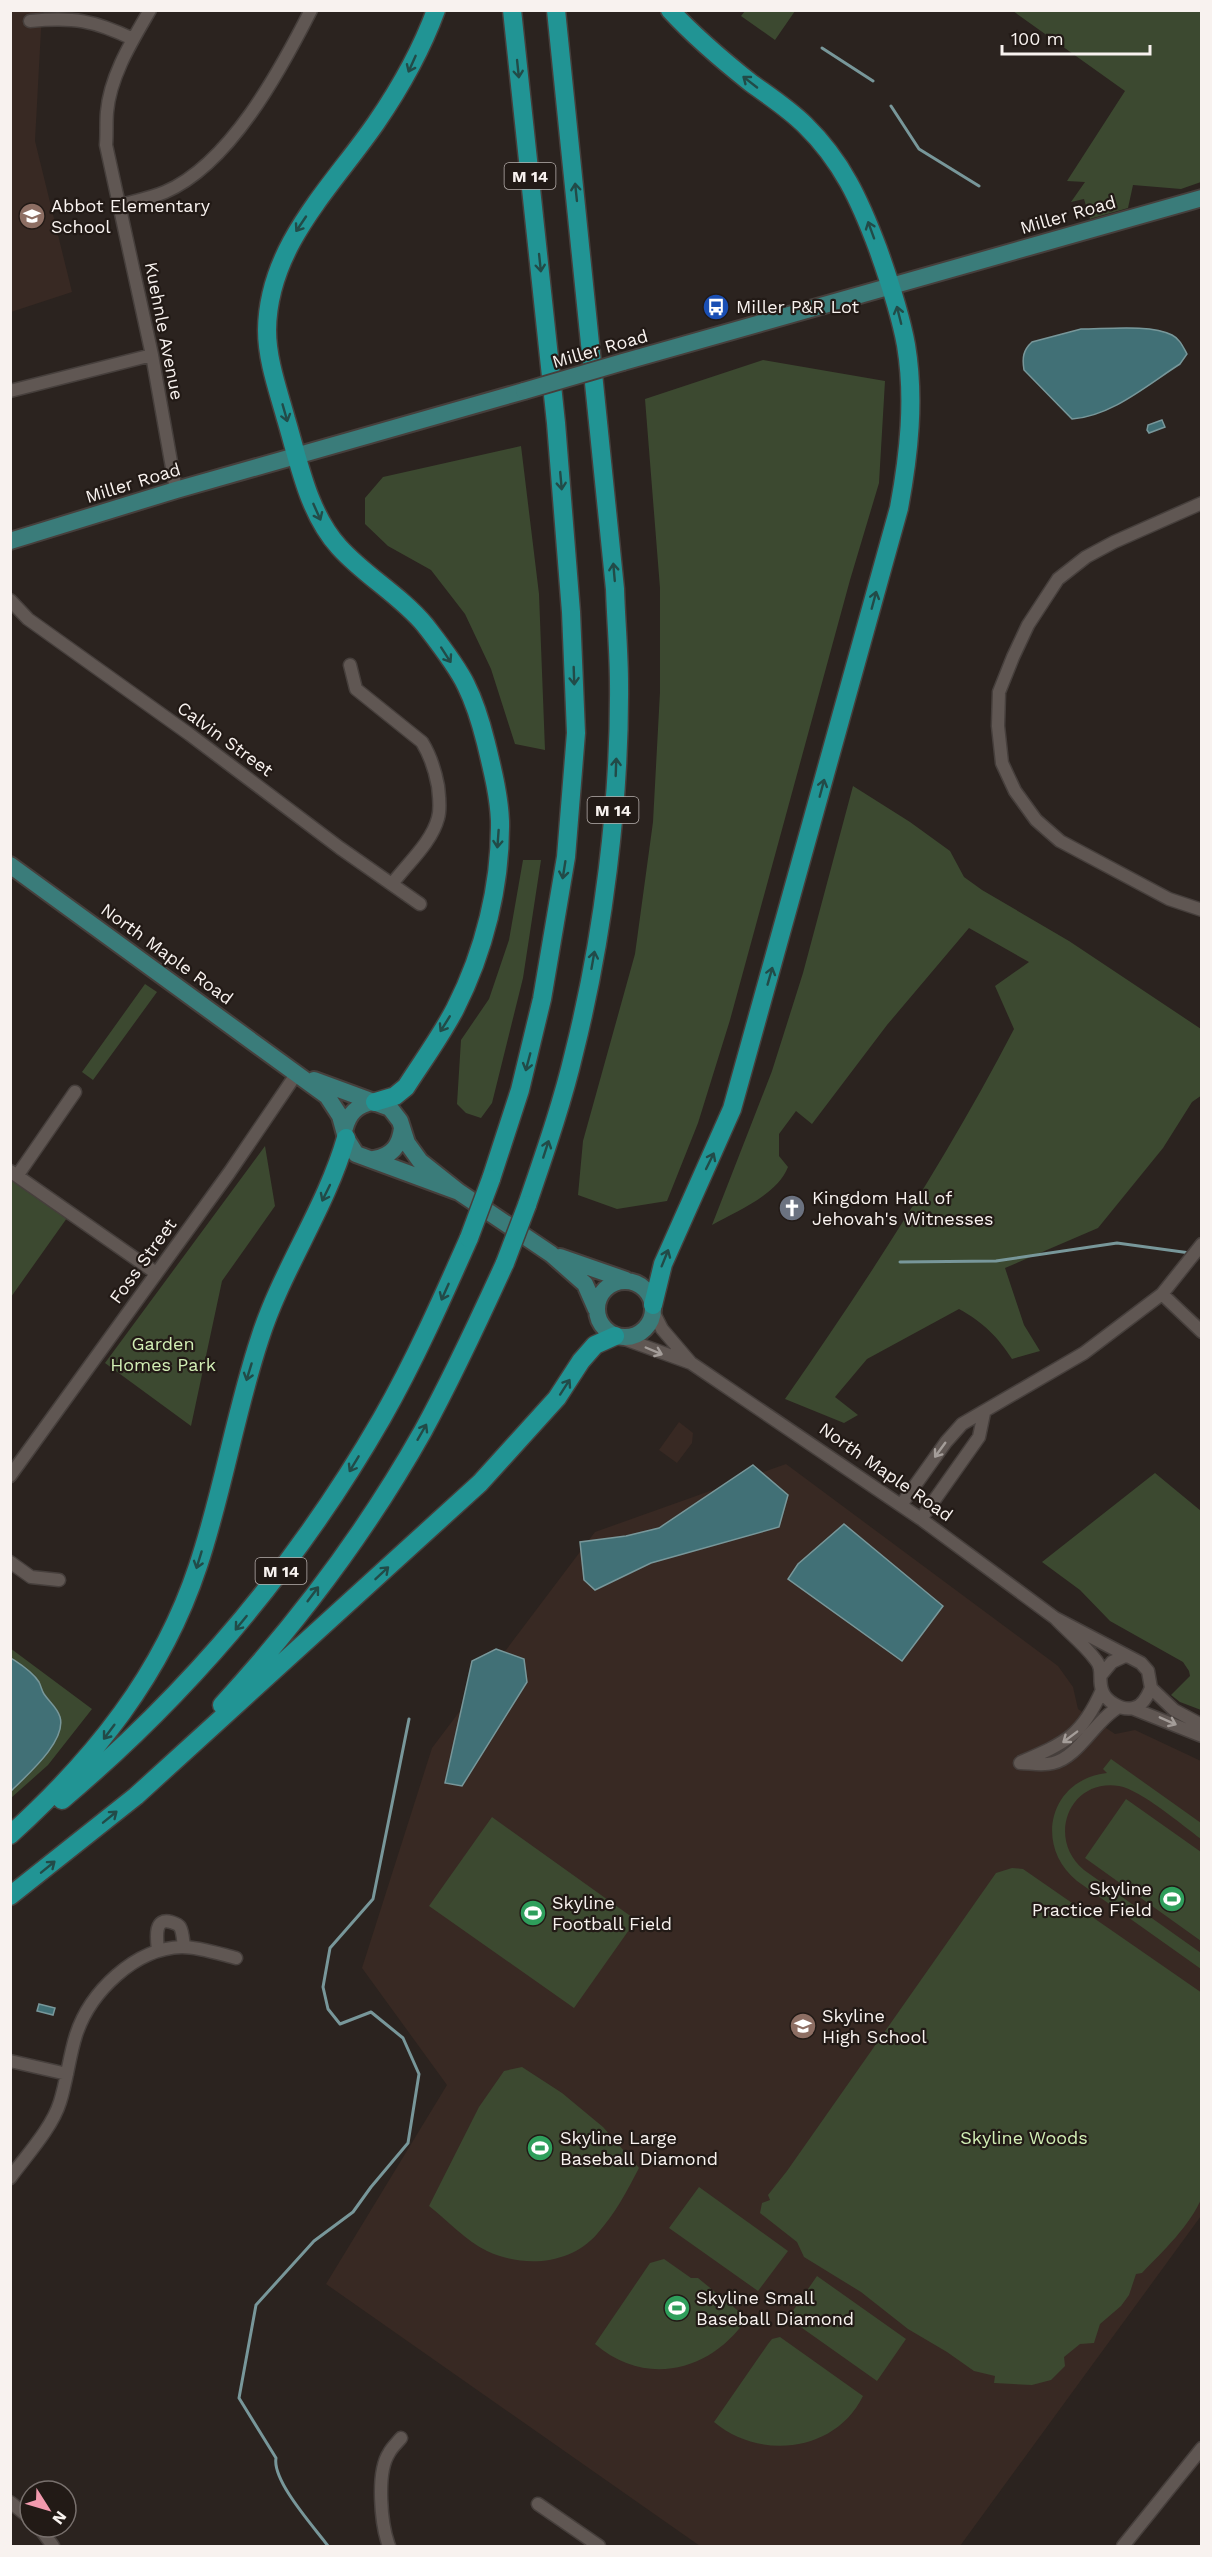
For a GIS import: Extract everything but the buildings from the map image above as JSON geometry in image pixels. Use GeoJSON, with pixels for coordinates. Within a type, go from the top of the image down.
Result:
{"type":"FeatureCollection","features":[{"type":"Feature","properties":{"kind":"highway"},"geometry":{"type":"LineString","coordinates":[[374,1102],[395,1096],[406,1087],[454,1010],[479,953],[485,930],[497,866],[500,820],[495,785],[480,719],[466,684],[435,638],[409,607],[356,564],[329,534],[310,497],[272,369],[267,332],[272,286],[284,252],[303,221],[377,122],[408,74],[436,10]]}},
{"type":"Feature","properties":{"kind":"highway","name":"M 14"},"geometry":{"type":"LineString","coordinates":[[10,1841],[105,1764],[236,1629],[272,1583],[343,1481],[382,1418],[440,1304],[469,1238],[491,1179],[530,1051],[549,964],[566,857],[576,733],[571,612],[556,423],[512,10]]}},
{"type":"Feature","properties":{"kind":"highway","name":"M 14"},"geometry":{"type":"LineString","coordinates":[[10,1896],[136,1796],[237,1688],[296,1618],[352,1543],[423,1430],[463,1354],[504,1263],[527,1204],[574,1053],[590,976],[609,852],[616,779],[619,685],[613,566],[556,10]]}},
{"type":"Feature","properties":{"kind":"highway"},"geometry":{"type":"LineString","coordinates":[[653,1308],[663,1264],[719,1143],[732,1109],[899,508],[906,469],[910,401],[906,345],[891,285],[861,203],[823,144],[797,117],[696,38],[670,10]]}},
{"type":"Feature","properties":{"kind":"highway"},"geometry":{"type":"LineString","coordinates":[[10,1835],[42,1806],[95,1751],[123,1714],[171,1631],[198,1566],[260,1336],[334,1178],[345,1133]]}},
{"type":"Feature","properties":{"kind":"highway"},"geometry":{"type":"LineString","coordinates":[[136,1796],[480,1483],[557,1398],[581,1361],[595,1345],[617,1336]]}},
{"type":"Feature","properties":{"kind":"main road","name":"Miller Road"},"geometry":{"type":"LineString","coordinates":[[10,541],[176,490],[1202,198]]}},
{"type":"Feature","properties":{"kind":"main road","name":"North Maple Road"},"geometry":{"type":"LineString","coordinates":[[10,865],[299,1074],[331,1100],[356,1154],[459,1192]]}},
{"type":"Feature","properties":{"kind":"main road","name":"North Maple Road"},"geometry":{"type":"LineString","coordinates":[[299,1074],[390,1108],[396,1113],[412,1152],[420,1161],[459,1192],[551,1254],[585,1284],[596,1309]]}},
{"type":"Feature","properties":{"kind":"main road"},"geometry":{"type":"LineString","coordinates":[[345,1133],[347,1120],[357,1107],[374,1102]]}},
{"type":"Feature","properties":{"kind":"main road"},"geometry":{"type":"LineString","coordinates":[[374,1159],[391,1153],[401,1137],[402,1128]]}},
{"type":"Feature","properties":{"kind":"main road","name":"North Maple Road"},"geometry":{"type":"LineString","coordinates":[[551,1254],[627,1280]]}},
{"type":"Feature","properties":{"kind":"main road"},"geometry":{"type":"LineString","coordinates":[[627,1280],[644,1288],[653,1308],[651,1319],[642,1332],[635,1336],[617,1336],[601,1325],[596,1309],[602,1291],[617,1281],[627,1280]]}},
{"type":"Feature","properties":{"kind":"street","name":"Kuehnle Avenue"},"geometry":{"type":"LineString","coordinates":[[150,10],[133,39],[117,76],[107,111],[106,145],[152,355],[176,490]]}},
{"type":"Feature","properties":{"kind":"street"},"geometry":{"type":"LineString","coordinates":[[120,205],[165,192],[192,176],[220,152],[286,59],[311,10]]}},
{"type":"Feature","properties":{"kind":"street"},"geometry":{"type":"LineString","coordinates":[[30,21],[66,17],[100,24],[133,39]]}},
{"type":"Feature","properties":{"kind":"street"},"geometry":{"type":"LineString","coordinates":[[10,391],[152,355]]}},
{"type":"Feature","properties":{"kind":"street"},"geometry":{"type":"LineString","coordinates":[[1202,503],[1086,556],[1058,579],[1028,625],[1013,657],[999,692],[998,726],[1002,763],[1015,791],[1036,820],[1060,842],[1169,899],[1202,910]]}},
{"type":"Feature","properties":{"kind":"street","name":"Calvin Street"},"geometry":{"type":"LineString","coordinates":[[10,600],[28,619],[420,904]]}},
{"type":"Feature","properties":{"kind":"street"},"geometry":{"type":"LineString","coordinates":[[350,665],[357,689],[422,742],[429,753],[436,777],[440,801],[438,818],[426,840],[392,884]]}},
{"type":"Feature","properties":{"kind":"street","name":"Foss Street"},"geometry":{"type":"LineString","coordinates":[[12,1469],[299,1074]]}},
{"type":"Feature","properties":{"kind":"street"},"geometry":{"type":"LineString","coordinates":[[75,1092],[14,1173],[156,1273]]}},
{"type":"Feature","properties":{"kind":"street"},"geometry":{"type":"LineString","coordinates":[[901,1505],[946,1442],[962,1424],[1084,1353],[1162,1294],[1202,1244]]}},
{"type":"Feature","properties":{"kind":"street"},"geometry":{"type":"LineString","coordinates":[[1162,1294],[1202,1332]]}},
{"type":"Feature","properties":{"kind":"street","name":"North Maple Road"},"geometry":{"type":"LineString","coordinates":[[653,1308],[662,1329],[691,1363]]}},
{"type":"Feature","properties":{"kind":"street","name":"North Maple Road"},"geometry":{"type":"LineString","coordinates":[[617,1336],[691,1363],[921,1519],[1055,1618],[1125,1656]]}},
{"type":"Feature","properties":{"kind":"street"},"geometry":{"type":"LineString","coordinates":[[921,1519],[979,1437],[984,1413]]}},
{"type":"Feature","properties":{"kind":"street"},"geometry":{"type":"LineString","coordinates":[[10,1562],[32,1577],[59,1580]]}},
{"type":"Feature","properties":{"kind":"street","name":"North Maple Road"},"geometry":{"type":"LineString","coordinates":[[1055,1618],[1096,1660],[1102,1674]]}},
{"type":"Feature","properties":{"kind":"street"},"geometry":{"type":"LineString","coordinates":[[1119,1707],[1102,1718],[1086,1739],[1054,1763],[1020,1762],[1057,1746],[1075,1734],[1093,1710],[1102,1690],[1102,1674],[1112,1662],[1125,1656],[1141,1663],[1148,1671],[1151,1688],[1148,1696],[1134,1708]]}},
{"type":"Feature","properties":{"kind":"street"},"geometry":{"type":"LineString","coordinates":[[1151,1688],[1174,1710],[1202,1725]]}},
{"type":"Feature","properties":{"kind":"street"},"geometry":{"type":"LineString","coordinates":[[1102,1690],[1107,1698],[1119,1707],[1134,1708],[1202,1736]]}},
{"type":"Feature","properties":{"kind":"street"},"geometry":{"type":"LineString","coordinates":[[158,1951],[156,1932],[159,1925],[166,1921],[174,1922],[180,1927],[184,1947]]}},
{"type":"Feature","properties":{"kind":"street"},"geometry":{"type":"LineString","coordinates":[[10,2178],[55,2115],[76,2035],[96,1997],[115,1977],[158,1951],[184,1947],[236,1958]]}},
{"type":"Feature","properties":{"kind":"street"},"geometry":{"type":"LineString","coordinates":[[10,2061],[66,2074]]}},
{"type":"Feature","properties":{"kind":"street"},"geometry":{"type":"LineString","coordinates":[[388,2547],[381,2510],[381,2486],[387,2454],[401,2438]]}},
{"type":"Feature","properties":{"kind":"street"},"geometry":{"type":"LineString","coordinates":[[1123,2547],[1202,2448]]}},
{"type":"Feature","properties":{"kind":"street"},"geometry":{"type":"LineString","coordinates":[[538,2504],[598,2547]]}},
{"type":"Feature","properties":{"kind":"shaded area","name":"Abbot Elementary School"},"geometry":{"type":"Polygon","coordinates":[[[10,11],[42,11],[35,141],[72,292],[11,312],[10,11]]]}},
{"type":"Feature","properties":{"kind":"shaded area"},"geometry":{"type":"Polygon","coordinates":[[[679,1422],[693,1433],[692,1443],[677,1463],[659,1450],[679,1422]]]}},
{"type":"Feature","properties":{"kind":"shaded area","name":"Skyline High School"},"geometry":{"type":"Polygon","coordinates":[[[786,1464],[1058,1666],[1073,1687],[1078,1709],[1115,1734],[1135,1730],[1201,1761],[1201,2216],[960,2546],[700,2546],[326,2284],[447,2085],[362,1968],[432,1748],[595,1532],[786,1464]]]}},
{"type":"Feature","properties":{"kind":"green space"},"geometry":{"type":"Polygon","coordinates":[[[745,11],[795,11],[775,40],[741,16],[745,11]]]}},
{"type":"Feature","properties":{"kind":"green space"},"geometry":{"type":"Polygon","coordinates":[[[1013,11],[1201,11],[1201,182],[1181,189],[1133,185],[1128,208],[1090,219],[1084,199],[1071,202],[1085,182],[1067,181],[1125,91],[1013,11]]]}},
{"type":"Feature","properties":{"kind":"green space"},"geometry":{"type":"Polygon","coordinates":[[[763,360],[885,381],[879,483],[850,580],[730,1020],[698,1123],[667,1201],[617,1209],[578,1195],[583,1141],[635,954],[653,822],[660,692],[660,588],[645,399],[763,360]]]}},
{"type":"Feature","properties":{"kind":"green space"},"geometry":{"type":"Polygon","coordinates":[[[521,446],[539,594],[545,750],[515,744],[491,669],[465,614],[431,570],[388,546],[365,524],[365,498],[383,477],[521,446]]]}},
{"type":"Feature","properties":{"kind":"green space"},"geometry":{"type":"Polygon","coordinates":[[[853,786],[910,822],[950,851],[964,877],[982,890],[1069,941],[1201,1029],[1202,1095],[1192,1102],[1163,1148],[1098,1228],[1005,1268],[1024,1325],[1040,1351],[1012,1359],[989,1331],[976,1319],[959,1309],[867,1359],[835,1397],[858,1415],[844,1423],[785,1399],[906,1218],[962,1124],[1014,1029],[995,986],[1029,962],[969,928],[887,1025],[812,1124],[796,1111],[779,1134],[779,1156],[788,1167],[783,1177],[766,1194],[712,1225],[772,1071],[803,973],[853,786]]]}},
{"type":"Feature","properties":{"kind":"green space"},"geometry":{"type":"Polygon","coordinates":[[[523,860],[541,860],[523,978],[492,1103],[481,1118],[466,1113],[457,1104],[461,1040],[489,999],[509,940],[523,860]]]}},
{"type":"Feature","properties":{"kind":"green space"},"geometry":{"type":"Polygon","coordinates":[[[145,984],[157,992],[93,1080],[82,1072],[145,984]]]}},
{"type":"Feature","properties":{"kind":"green space","name":"Garden Homes Park"},"geometry":{"type":"Polygon","coordinates":[[[265,1146],[275,1206],[222,1281],[191,1426],[105,1363],[265,1146]]]}},
{"type":"Feature","properties":{"kind":"green space"},"geometry":{"type":"Polygon","coordinates":[[[11,1177],[67,1218],[11,1297],[11,1177]]]}},
{"type":"Feature","properties":{"kind":"green space"},"geometry":{"type":"Polygon","coordinates":[[[1155,1473],[1201,1511],[1201,1710],[1180,1702],[1171,1695],[1190,1676],[1183,1662],[1110,1621],[1080,1590],[1042,1562],[1155,1473]]]}},
{"type":"Feature","properties":{"kind":"green space"},"geometry":{"type":"Polygon","coordinates":[[[10,1648],[92,1709],[48,1765],[11,1798],[10,1648]]]}},
{"type":"Feature","properties":{"kind":"green space"},"geometry":{"type":"Polygon","coordinates":[[[1111,1759],[1201,1823],[1201,1839],[1138,1794],[1119,1786],[1102,1786],[1087,1791],[1068,1813],[1065,1828],[1066,1843],[1073,1857],[1084,1870],[1201,1953],[1201,1969],[1077,1881],[1063,1866],[1055,1850],[1052,1833],[1054,1816],[1061,1800],[1072,1787],[1088,1778],[1107,1773],[1103,1769],[1111,1759]]]}},
{"type":"Feature","properties":{"kind":"green space","name":"Skyline Practice Field"},"geometry":{"type":"Polygon","coordinates":[[[1126,1799],[1201,1852],[1201,1941],[1085,1858],[1126,1799]]]}},
{"type":"Feature","properties":{"kind":"green space","name":"Skyline Football Field"},"geometry":{"type":"Polygon","coordinates":[[[492,1817],[636,1920],[574,2008],[429,1906],[492,1817]]]}},
{"type":"Feature","properties":{"kind":"green space","name":"Skyline Woods"},"geometry":{"type":"Polygon","coordinates":[[[1012,1868],[1023,1869],[1202,1993],[1202,2197],[1191,2218],[1175,2238],[1142,2273],[1136,2274],[1129,2295],[1121,2306],[1100,2324],[1094,2343],[1080,2344],[1064,2357],[1065,2366],[1051,2380],[1032,2385],[994,2383],[995,2376],[974,2371],[908,2329],[861,2292],[804,2257],[797,2242],[760,2213],[762,2203],[770,2200],[768,2195],[996,1873],[1012,1868]]]}},
{"type":"Feature","properties":{"kind":"green space","name":"Skyline Large Baseball Diamond"},"geometry":{"type":"Polygon","coordinates":[[[522,2067],[562,2093],[603,2127],[639,2168],[615,2210],[597,2234],[573,2252],[545,2260],[516,2260],[487,2251],[464,2236],[429,2206],[479,2107],[504,2071],[522,2067]]]}},
{"type":"Feature","properties":{"kind":"green space"},"geometry":{"type":"Polygon","coordinates":[[[699,2187],[788,2251],[758,2291],[669,2228],[699,2187]]]}},
{"type":"Feature","properties":{"kind":"green space","name":"Skyline Small Baseball Diamond"},"geometry":{"type":"Polygon","coordinates":[[[664,2259],[691,2278],[698,2278],[747,2318],[733,2336],[716,2351],[697,2361],[677,2367],[656,2369],[635,2366],[615,2358],[595,2344],[650,2263],[664,2259]]]}},
{"type":"Feature","properties":{"kind":"green space"},"geometry":{"type":"Polygon","coordinates":[[[817,2276],[906,2339],[877,2381],[788,2318],[817,2276]]]}},
{"type":"Feature","properties":{"kind":"green space","name":"Skyline Small Baseball Diamond"},"geometry":{"type":"Polygon","coordinates":[[[780,2337],[863,2396],[850,2415],[834,2429],[815,2439],[795,2445],[774,2446],[752,2442],[732,2434],[714,2422],[768,2344],[772,2339],[780,2337]]]}},
{"type":"Feature","properties":{"kind":"water"},"geometry":{"type":"Polygon","coordinates":[[[1081,329],[1152,329],[1172,335],[1181,343],[1187,354],[1180,364],[1115,406],[1087,417],[1072,419],[1024,370],[1023,358],[1032,342],[1081,329]]]}},
{"type":"Feature","properties":{"kind":"water"},"geometry":{"type":"Polygon","coordinates":[[[1162,420],[1165,427],[1149,433],[1148,425],[1162,420]]]}},
{"type":"Feature","properties":{"kind":"water"},"geometry":{"type":"Polygon","coordinates":[[[753,1465],[788,1495],[779,1527],[651,1563],[595,1590],[584,1580],[580,1542],[626,1536],[659,1528],[753,1465]]]}},
{"type":"Feature","properties":{"kind":"water"},"geometry":{"type":"Polygon","coordinates":[[[844,1524],[943,1606],[902,1661],[788,1579],[798,1564],[844,1524]]]}},
{"type":"Feature","properties":{"kind":"water"},"geometry":{"type":"Polygon","coordinates":[[[496,1649],[524,1659],[527,1682],[462,1786],[445,1783],[472,1661],[496,1649]]]}},
{"type":"Feature","properties":{"kind":"water"},"geometry":{"type":"Polygon","coordinates":[[[11,1658],[26,1668],[39,1682],[44,1694],[59,1714],[61,1726],[52,1747],[11,1791],[11,1658]]]}},
{"type":"Feature","properties":{"kind":"water"},"geometry":{"type":"Polygon","coordinates":[[[39,2004],[55,2008],[53,2015],[37,2011],[39,2004]]]}},
{"type":"Feature","properties":{"kind":"waterway"},"geometry":{"type":"LineString","coordinates":[[822,48],[873,81]]}},
{"type":"Feature","properties":{"kind":"waterway"},"geometry":{"type":"LineString","coordinates":[[891,106],[919,149],[979,186]]}},
{"type":"Feature","properties":{"kind":"waterway"},"geometry":{"type":"LineString","coordinates":[[900,1262],[996,1261],[1117,1243],[1190,1253]]}},
{"type":"Feature","properties":{"kind":"waterway"},"geometry":{"type":"LineString","coordinates":[[328,2546],[287,2491],[280,2479],[276,2458],[239,2398],[256,2305],[314,2241],[353,2212],[408,2143],[419,2074],[403,2038],[371,2012],[340,2024],[328,2009],[323,1987],[330,1948],[373,1899],[409,1719]]}},
{"type":"Feature","properties":{"kind":"place","name":"Abbot Elementary School"},"geometry":{"type":"Point","coordinates":[32,216]}},
{"type":"Feature","properties":{"kind":"place","name":"Miller P&R Lot"},"geometry":{"type":"Point","coordinates":[716,307]}},
{"type":"Feature","properties":{"kind":"place","name":"Kingdom Hall of Jehovah's Witnesses"},"geometry":{"type":"Point","coordinates":[792,1208]}},
{"type":"Feature","properties":{"kind":"place","name":"Skyline Practice Field"},"geometry":{"type":"Point","coordinates":[1172,1899]}},
{"type":"Feature","properties":{"kind":"place","name":"Skyline Football Field"},"geometry":{"type":"Point","coordinates":[533,1913]}},
{"type":"Feature","properties":{"kind":"place","name":"Skyline High School"},"geometry":{"type":"Point","coordinates":[803,2026]}},
{"type":"Feature","properties":{"kind":"place","name":"Skyline Large Baseball Diamond"},"geometry":{"type":"Point","coordinates":[540,2148]}},
{"type":"Feature","properties":{"kind":"place","name":"Skyline Small Baseball Diamond"},"geometry":{"type":"Point","coordinates":[677,2308]}}]}
